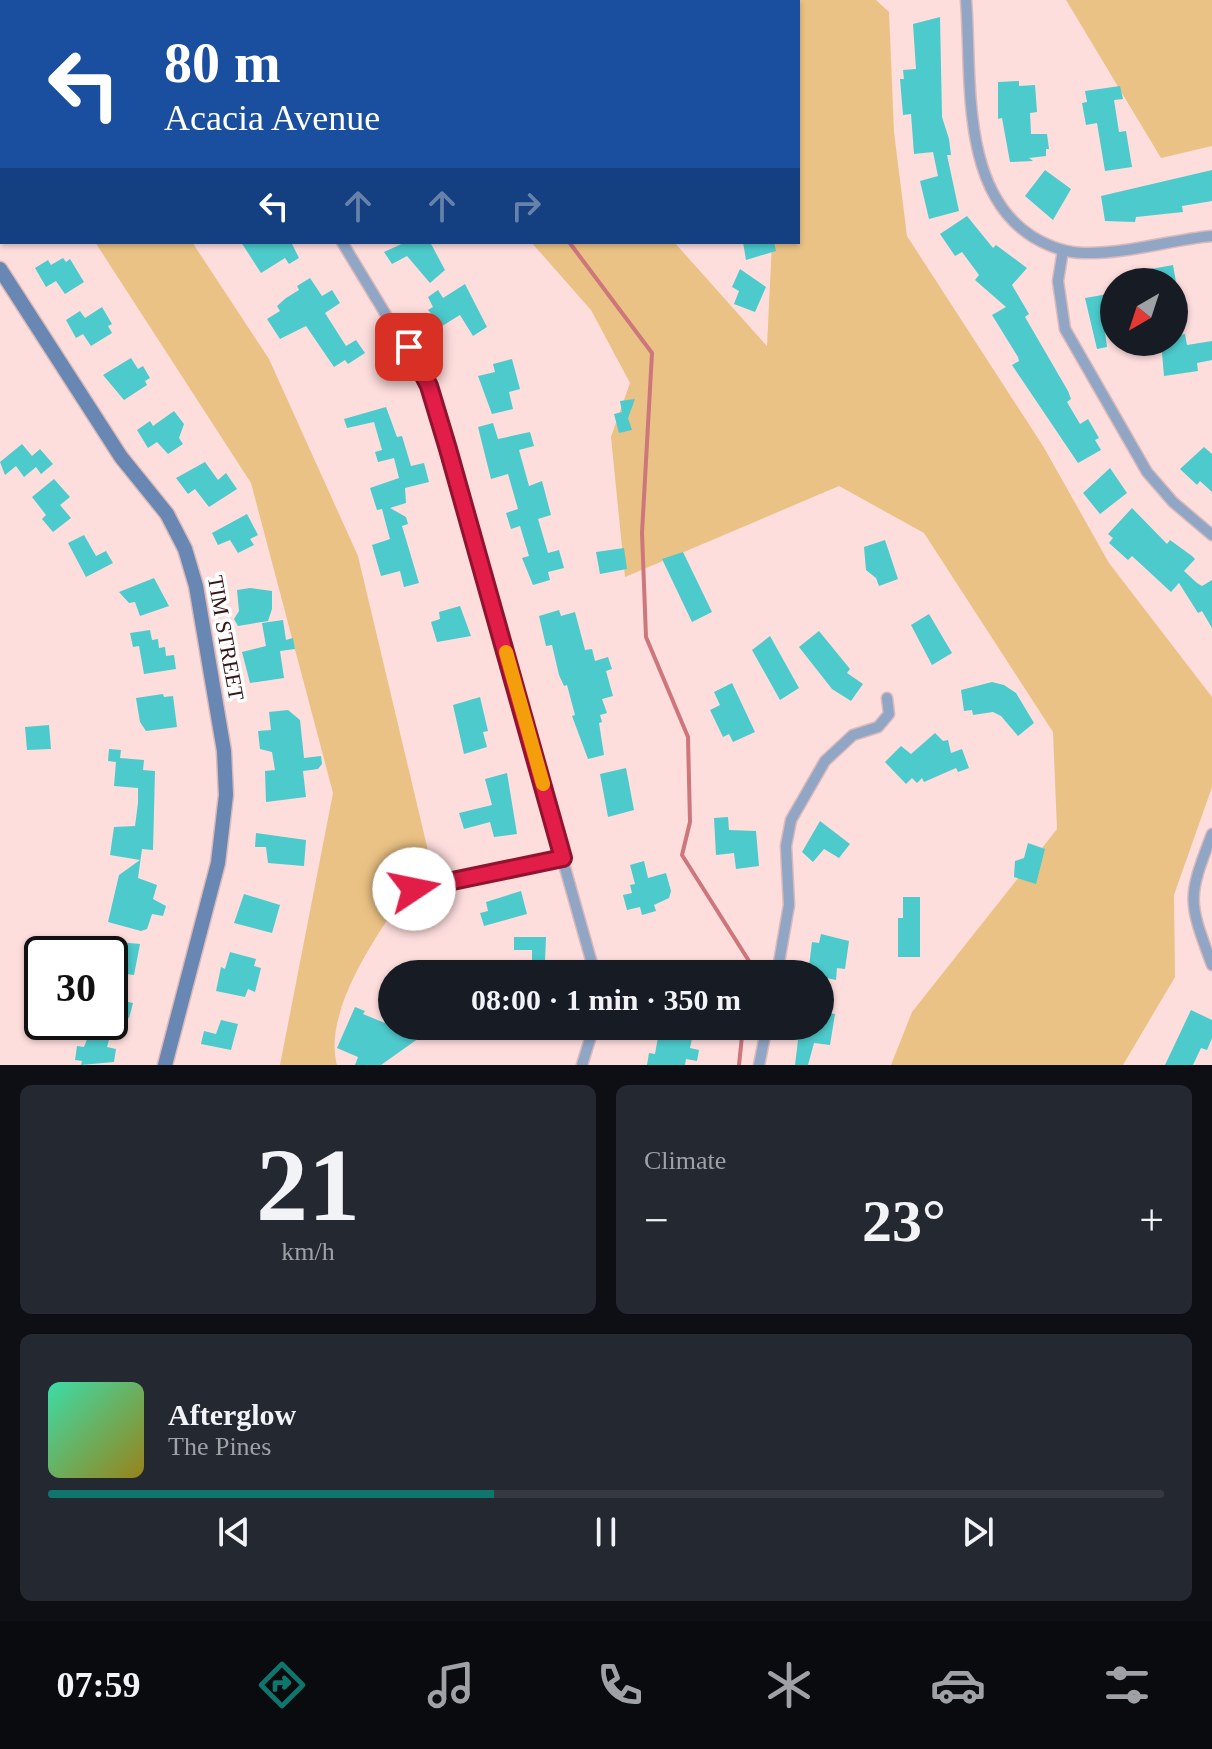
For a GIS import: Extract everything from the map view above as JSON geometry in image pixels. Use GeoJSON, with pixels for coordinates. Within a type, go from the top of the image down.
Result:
{"type":"FeatureCollection","features":[{"type":"Feature","properties":{"kind":"street"},"geometry":{"type":"LineString","coordinates":[[966,0],[976,142],[984,179],[997,202],[1014,222],[1037,239],[1063,250],[1096,253],[1212,236]]}},
{"type":"Feature","properties":{"kind":"street"},"geometry":{"type":"LineString","coordinates":[[343,244],[429,386],[591,960]]}},
{"type":"Feature","properties":{"kind":"street"},"geometry":{"type":"LineString","coordinates":[[1063,250],[1058,281],[1065,329],[1147,472],[1173,502],[1212,535]]}},
{"type":"Feature","properties":{"kind":"street","name":"TIM STREET"},"geometry":{"type":"LineString","coordinates":[[0,269],[114,448],[167,514],[185,549],[196,586],[224,751],[226,795],[218,863],[165,1065]]}},
{"type":"Feature","properties":{"kind":"street"},"geometry":{"type":"LineString","coordinates":[[779,960],[789,905],[786,846],[791,820],[825,761],[853,735],[878,727],[889,714],[887,698]]}},
{"type":"Feature","properties":{"kind":"street"},"geometry":{"type":"LineString","coordinates":[[1212,834],[1194,883],[1192,911],[1212,965]]}},
{"type":"Feature","properties":{"kind":"street"},"geometry":{"type":"LineString","coordinates":[[414,889],[563,858]]}},
{"type":"Feature","properties":{"kind":"street"},"geometry":{"type":"LineString","coordinates":[[582,1065],[590,1040]]}},
{"type":"Feature","properties":{"kind":"street"},"geometry":{"type":"LineString","coordinates":[[759,1065],[764,1040]]}},
{"type":"Feature","properties":{"kind":"shaded area"},"geometry":{"type":"Polygon","coordinates":[[[800,0],[876,0],[889,12],[894,132],[907,236],[1043,446],[1109,563],[1212,697],[1212,787],[1174,895],[1175,977],[1123,1065],[891,1065],[912,1012],[1057,829],[1053,732],[924,533],[839,486],[625,577],[611,437],[630,383],[591,310],[533,244],[676,244],[767,346],[772,244],[800,244],[800,0]]]}},
{"type":"Feature","properties":{"kind":"shaded area"},"geometry":{"type":"Polygon","coordinates":[[[1066,0],[1212,0],[1212,146],[1161,158],[1066,0]]]}},
{"type":"Feature","properties":{"kind":"shaded area"},"geometry":{"type":"Polygon","coordinates":[[[96,244],[193,244],[269,359],[358,556],[430,859],[381,929],[350,985],[335,1040],[337,1065],[280,1065],[333,793],[251,483],[96,244]]]}},
{"type":"Feature","properties":{"kind":"building"},"geometry":{"type":"Polygon","coordinates":[[[940,17],[942,117],[949,139],[951,155],[947,155],[959,211],[929,219],[920,181],[938,176],[933,152],[914,154],[911,114],[903,115],[900,79],[904,79],[903,70],[916,69],[913,24],[940,17]]]}},
{"type":"Feature","properties":{"kind":"building"},"geometry":{"type":"Polygon","coordinates":[[[1019,81],[1019,86],[1035,85],[1037,112],[1030,113],[1031,134],[1047,134],[1049,149],[1046,149],[1046,156],[1029,158],[1033,161],[1010,162],[1002,118],[998,119],[998,82],[1019,81]]]}},
{"type":"Feature","properties":{"kind":"building"},"geometry":{"type":"Polygon","coordinates":[[[1120,86],[1123,99],[1114,100],[1119,132],[1126,131],[1132,167],[1105,171],[1097,123],[1086,125],[1082,103],[1087,102],[1085,91],[1120,86]]]}},
{"type":"Feature","properties":{"kind":"building"},"geometry":{"type":"Polygon","coordinates":[[[1045,170],[1071,189],[1053,220],[1025,196],[1045,170]]]}},
{"type":"Feature","properties":{"kind":"building"},"geometry":{"type":"Polygon","coordinates":[[[1212,170],[1212,201],[1182,206],[1183,212],[1136,217],[1135,222],[1105,221],[1101,196],[1212,170]]]}},
{"type":"Feature","properties":{"kind":"building"},"geometry":{"type":"Polygon","coordinates":[[[967,216],[993,248],[996,245],[1027,268],[1012,285],[1029,314],[1025,317],[1068,391],[1071,399],[1067,402],[1080,424],[1088,419],[1099,438],[1095,440],[1101,450],[1078,463],[1012,365],[1019,361],[1018,357],[992,315],[1006,307],[975,280],[979,275],[962,252],[955,256],[940,234],[967,216]]]}},
{"type":"Feature","properties":{"kind":"building"},"geometry":{"type":"Polygon","coordinates":[[[242,244],[292,244],[299,258],[289,264],[285,258],[261,273],[242,244]]]}},
{"type":"Feature","properties":{"kind":"building"},"geometry":{"type":"Polygon","coordinates":[[[402,244],[431,244],[445,270],[430,283],[407,256],[392,264],[384,252],[402,244]]]}},
{"type":"Feature","properties":{"kind":"building"},"geometry":{"type":"Polygon","coordinates":[[[743,244],[774,244],[776,251],[746,260],[743,244]]]}},
{"type":"Feature","properties":{"kind":"building"},"geometry":{"type":"Polygon","coordinates":[[[63,258],[66,262],[70,259],[84,282],[65,294],[56,281],[46,287],[35,268],[48,260],[51,265],[63,258]]]}},
{"type":"Feature","properties":{"kind":"building"},"geometry":{"type":"Polygon","coordinates":[[[740,269],[766,287],[755,312],[734,304],[739,291],[732,287],[740,269]]]}},
{"type":"Feature","properties":{"kind":"building"},"geometry":{"type":"Polygon","coordinates":[[[310,278],[322,296],[332,290],[340,303],[325,313],[346,346],[356,340],[365,353],[348,364],[345,360],[334,367],[306,326],[280,339],[267,319],[280,311],[277,306],[299,290],[297,286],[310,278]]]}},
{"type":"Feature","properties":{"kind":"building"},"geometry":{"type":"Polygon","coordinates":[[[465,284],[487,327],[473,336],[460,315],[442,326],[428,310],[433,307],[428,297],[438,290],[443,298],[465,284]]]}},
{"type":"Feature","properties":{"kind":"building"},"geometry":{"type":"Polygon","coordinates":[[[1100,295],[1100,348],[1097,349],[1085,298],[1100,295]]]}},
{"type":"Feature","properties":{"kind":"building"},"geometry":{"type":"Polygon","coordinates":[[[102,307],[112,324],[108,326],[112,333],[91,346],[83,334],[76,338],[66,320],[80,311],[85,318],[102,307]]]}},
{"type":"Feature","properties":{"kind":"building"},"geometry":{"type":"Polygon","coordinates":[[[1212,341],[1212,360],[1197,363],[1198,371],[1164,376],[1162,356],[1188,356],[1188,345],[1212,341]]]}},
{"type":"Feature","properties":{"kind":"building"},"geometry":{"type":"Polygon","coordinates":[[[131,358],[138,369],[143,366],[150,378],[145,381],[147,385],[124,400],[103,375],[131,358]]]}},
{"type":"Feature","properties":{"kind":"building"},"geometry":{"type":"Polygon","coordinates":[[[512,359],[520,389],[509,392],[513,409],[492,414],[478,376],[495,372],[493,364],[512,359]]]}},
{"type":"Feature","properties":{"kind":"building"},"geometry":{"type":"Polygon","coordinates":[[[635,399],[628,418],[632,430],[619,433],[614,414],[622,412],[620,401],[635,399]]]}},
{"type":"Feature","properties":{"kind":"building"},"geometry":{"type":"Polygon","coordinates":[[[386,407],[397,437],[402,436],[411,466],[424,463],[429,482],[405,488],[406,503],[390,508],[406,517],[408,524],[402,526],[419,583],[404,587],[400,571],[381,576],[372,545],[390,539],[382,509],[377,510],[370,488],[399,478],[394,458],[378,462],[375,452],[382,450],[374,422],[347,428],[344,419],[386,407]]]}},
{"type":"Feature","properties":{"kind":"building"},"geometry":{"type":"Polygon","coordinates":[[[174,411],[184,424],[179,438],[183,444],[168,454],[157,442],[148,448],[137,430],[150,421],[153,426],[174,411]]]}},
{"type":"Feature","properties":{"kind":"building"},"geometry":{"type":"Polygon","coordinates":[[[493,423],[498,439],[530,432],[534,446],[519,450],[529,486],[542,481],[551,515],[538,519],[548,553],[559,550],[564,568],[548,572],[550,580],[533,585],[522,558],[529,556],[520,526],[511,529],[506,513],[518,509],[508,474],[491,479],[478,427],[493,423]]]}},
{"type":"Feature","properties":{"kind":"building"},"geometry":{"type":"Polygon","coordinates":[[[22,444],[32,456],[40,449],[53,464],[41,474],[36,467],[24,477],[16,466],[5,475],[0,462],[22,444]]]}},
{"type":"Feature","properties":{"kind":"building"},"geometry":{"type":"Polygon","coordinates":[[[1204,447],[1212,454],[1212,492],[1200,481],[1197,485],[1180,469],[1204,447]]]}},
{"type":"Feature","properties":{"kind":"building"},"geometry":{"type":"Polygon","coordinates":[[[205,462],[218,480],[226,473],[237,489],[209,507],[195,489],[188,494],[176,478],[205,462]]]}},
{"type":"Feature","properties":{"kind":"building"},"geometry":{"type":"Polygon","coordinates":[[[1110,468],[1127,493],[1100,514],[1083,493],[1110,468]]]}},
{"type":"Feature","properties":{"kind":"building"},"geometry":{"type":"Polygon","coordinates":[[[54,479],[70,497],[60,505],[71,518],[53,532],[42,519],[46,515],[32,497],[54,479]]]}},
{"type":"Feature","properties":{"kind":"building"},"geometry":{"type":"Polygon","coordinates":[[[1132,508],[1167,544],[1170,540],[1195,559],[1184,571],[1197,583],[1202,586],[1212,580],[1212,628],[1202,611],[1198,613],[1179,583],[1171,592],[1132,556],[1128,560],[1109,543],[1113,538],[1108,534],[1132,508]]]}},
{"type":"Feature","properties":{"kind":"building"},"geometry":{"type":"Polygon","coordinates":[[[247,514],[258,535],[250,539],[254,545],[238,553],[230,540],[218,545],[212,533],[247,514]]]}},
{"type":"Feature","properties":{"kind":"building"},"geometry":{"type":"Polygon","coordinates":[[[84,535],[96,556],[106,551],[113,563],[86,577],[68,543],[84,535]]]}},
{"type":"Feature","properties":{"kind":"building"},"geometry":{"type":"Polygon","coordinates":[[[885,540],[898,579],[879,586],[876,578],[866,570],[864,547],[885,540]]]}},
{"type":"Feature","properties":{"kind":"building"},"geometry":{"type":"Polygon","coordinates":[[[624,548],[627,569],[600,574],[596,552],[624,548]]]}},
{"type":"Feature","properties":{"kind":"building"},"geometry":{"type":"Polygon","coordinates":[[[683,552],[712,612],[692,622],[662,559],[683,552]]]}},
{"type":"Feature","properties":{"kind":"building"},"geometry":{"type":"Polygon","coordinates":[[[154,578],[169,606],[140,616],[135,602],[129,603],[119,592],[154,578]]]}},
{"type":"Feature","properties":{"kind":"building"},"geometry":{"type":"Polygon","coordinates":[[[237,590],[272,591],[272,609],[268,621],[238,626],[234,619],[239,611],[237,590]]]}},
{"type":"Feature","properties":{"kind":"building"},"geometry":{"type":"Polygon","coordinates":[[[460,606],[471,636],[437,642],[431,622],[440,619],[439,612],[460,606]]]}},
{"type":"Feature","properties":{"kind":"building"},"geometry":{"type":"Polygon","coordinates":[[[559,610],[561,616],[575,612],[585,650],[592,649],[595,661],[608,657],[612,669],[606,671],[613,696],[602,699],[607,713],[600,715],[602,722],[599,723],[604,755],[588,759],[572,716],[575,715],[567,685],[564,686],[559,675],[552,645],[546,646],[539,616],[559,610]]]}},
{"type":"Feature","properties":{"kind":"building"},"geometry":{"type":"Polygon","coordinates":[[[929,614],[952,653],[932,665],[911,625],[929,614]]]}},
{"type":"Feature","properties":{"kind":"building"},"geometry":{"type":"Polygon","coordinates":[[[283,620],[286,640],[293,638],[295,649],[280,651],[284,678],[250,683],[242,652],[266,646],[262,623],[283,620]]]}},
{"type":"Feature","properties":{"kind":"building"},"geometry":{"type":"Polygon","coordinates":[[[150,630],[152,640],[158,639],[159,648],[165,647],[166,656],[174,655],[176,669],[144,674],[139,646],[133,647],[130,633],[150,630]]]}},
{"type":"Feature","properties":{"kind":"building"},"geometry":{"type":"Polygon","coordinates":[[[819,631],[850,669],[847,673],[863,684],[851,701],[832,689],[799,647],[819,631]]]}},
{"type":"Feature","properties":{"kind":"building"},"geometry":{"type":"Polygon","coordinates":[[[770,636],[799,688],[780,700],[752,650],[770,636]]]}},
{"type":"Feature","properties":{"kind":"building"},"geometry":{"type":"Polygon","coordinates":[[[992,682],[1016,693],[1034,723],[1018,736],[1001,716],[993,712],[973,715],[972,710],[964,711],[961,690],[992,682]]]}},
{"type":"Feature","properties":{"kind":"building"},"geometry":{"type":"Polygon","coordinates":[[[732,683],[755,732],[733,742],[729,734],[723,737],[710,710],[720,705],[714,692],[732,683]]]}},
{"type":"Feature","properties":{"kind":"building"},"geometry":{"type":"Polygon","coordinates":[[[163,694],[164,697],[173,696],[177,727],[146,731],[140,722],[136,698],[163,694]]]}},
{"type":"Feature","properties":{"kind":"building"},"geometry":{"type":"Polygon","coordinates":[[[480,697],[488,731],[483,732],[487,747],[464,754],[453,705],[480,697]]]}},
{"type":"Feature","properties":{"kind":"building"},"geometry":{"type":"Polygon","coordinates":[[[288,710],[300,720],[304,758],[321,756],[322,764],[318,769],[303,771],[306,797],[266,802],[265,771],[275,770],[272,752],[260,749],[258,731],[271,730],[269,712],[288,710]]]}},
{"type":"Feature","properties":{"kind":"building"},"geometry":{"type":"Polygon","coordinates":[[[49,725],[51,749],[27,750],[25,727],[49,725]]]}},
{"type":"Feature","properties":{"kind":"building"},"geometry":{"type":"Polygon","coordinates":[[[935,733],[943,741],[948,740],[951,753],[962,749],[969,768],[958,772],[956,768],[924,782],[922,778],[917,783],[912,778],[906,784],[885,762],[901,746],[911,754],[935,733]]]}},
{"type":"Feature","properties":{"kind":"building"},"geometry":{"type":"Polygon","coordinates":[[[109,749],[121,750],[120,758],[144,760],[143,770],[155,771],[153,850],[142,849],[138,878],[157,885],[153,899],[166,906],[163,916],[152,914],[147,929],[141,931],[108,922],[119,875],[140,860],[110,855],[114,827],[135,826],[138,788],[114,786],[116,762],[108,761],[109,749]]]}},
{"type":"Feature","properties":{"kind":"building"},"geometry":{"type":"Polygon","coordinates":[[[626,768],[634,810],[608,817],[600,774],[626,768]]]}},
{"type":"Feature","properties":{"kind":"building"},"geometry":{"type":"Polygon","coordinates":[[[507,773],[517,834],[494,837],[490,822],[464,829],[459,813],[492,805],[485,779],[507,773]]]}},
{"type":"Feature","properties":{"kind":"building"},"geometry":{"type":"Polygon","coordinates":[[[728,817],[729,830],[756,831],[759,866],[736,869],[734,853],[716,855],[714,818],[728,817]]]}},
{"type":"Feature","properties":{"kind":"building"},"geometry":{"type":"Polygon","coordinates":[[[820,821],[850,844],[839,858],[824,849],[813,862],[802,852],[820,821]]]}},
{"type":"Feature","properties":{"kind":"building"},"geometry":{"type":"Polygon","coordinates":[[[256,833],[306,840],[304,866],[268,863],[266,847],[255,847],[256,833]]]}},
{"type":"Feature","properties":{"kind":"building"},"geometry":{"type":"Polygon","coordinates":[[[1028,843],[1045,849],[1036,884],[1014,877],[1015,861],[1024,858],[1028,843]]]}},
{"type":"Feature","properties":{"kind":"building"},"geometry":{"type":"Polygon","coordinates":[[[644,861],[648,878],[666,873],[671,891],[669,898],[654,905],[656,911],[642,915],[640,907],[627,910],[623,895],[632,893],[630,885],[635,884],[630,865],[644,861]]]}},
{"type":"Feature","properties":{"kind":"building"},"geometry":{"type":"Polygon","coordinates":[[[521,891],[527,914],[484,926],[480,913],[488,911],[486,902],[521,891]]]}},
{"type":"Feature","properties":{"kind":"building"},"geometry":{"type":"Polygon","coordinates":[[[244,894],[280,905],[272,933],[234,923],[244,894]]]}},
{"type":"Feature","properties":{"kind":"building"},"geometry":{"type":"Polygon","coordinates":[[[903,897],[920,897],[920,957],[898,957],[898,918],[903,918],[903,897]]]}},
{"type":"Feature","properties":{"kind":"building"},"geometry":{"type":"Polygon","coordinates":[[[821,934],[849,941],[845,969],[837,968],[836,980],[834,960],[810,960],[812,942],[819,943],[821,934]]]}},
{"type":"Feature","properties":{"kind":"building"},"geometry":{"type":"Polygon","coordinates":[[[514,937],[546,937],[545,960],[532,960],[532,950],[514,950],[514,937]]]}},
{"type":"Feature","properties":{"kind":"building"},"geometry":{"type":"Polygon","coordinates":[[[128,943],[140,944],[134,975],[128,974],[128,943]]]}},
{"type":"Feature","properties":{"kind":"building"},"geometry":{"type":"Polygon","coordinates":[[[230,952],[256,959],[254,966],[261,968],[255,992],[248,989],[245,997],[216,991],[221,967],[225,969],[230,952]]]}},
{"type":"Feature","properties":{"kind":"building"},"geometry":{"type":"Polygon","coordinates":[[[128,1002],[133,1003],[128,1018],[128,1002]]]}},
{"type":"Feature","properties":{"kind":"building"},"geometry":{"type":"Polygon","coordinates":[[[355,1007],[378,1020],[378,1040],[416,1040],[381,1065],[355,1065],[358,1057],[337,1048],[355,1007]]]}},
{"type":"Feature","properties":{"kind":"building"},"geometry":{"type":"Polygon","coordinates":[[[1191,1010],[1212,1020],[1212,1038],[1207,1050],[1201,1048],[1193,1065],[1165,1065],[1191,1010]]]}},
{"type":"Feature","properties":{"kind":"building"},"geometry":{"type":"Polygon","coordinates":[[[221,1020],[238,1024],[231,1050],[201,1044],[204,1031],[216,1034],[221,1020]]]}},
{"type":"Feature","properties":{"kind":"building"},"geometry":{"type":"Polygon","coordinates":[[[87,1040],[109,1040],[107,1047],[116,1049],[114,1062],[81,1065],[82,1061],[75,1060],[77,1046],[84,1047],[87,1040]]]}},
{"type":"Feature","properties":{"kind":"building"},"geometry":{"type":"Polygon","coordinates":[[[658,1040],[692,1040],[690,1048],[699,1050],[697,1061],[686,1059],[685,1065],[647,1065],[649,1053],[655,1054],[658,1040]]]}},
{"type":"Feature","properties":{"kind":"building"},"geometry":{"type":"Polygon","coordinates":[[[798,1040],[831,1040],[830,1045],[814,1043],[808,1065],[795,1065],[798,1040]]]}},
{"type":"Feature","properties":{"kind":"waterway"},"geometry":{"type":"LineString","coordinates":[[570,244],[652,353],[642,533],[646,637],[688,737],[690,822],[682,855],[748,960]]}},
{"type":"Feature","properties":{"kind":"waterway"},"geometry":{"type":"LineString","coordinates":[[739,1065],[742,1040]]}},
{"type":"Feature","properties":{"kind":"slow traffic"},"geometry":{"type":"LineString","coordinates":[[506,652],[543,784]]}},
{"type":"Feature","properties":{"kind":"route"},"geometry":{"type":"LineString","coordinates":[[409,347],[429,386],[448,449],[563,858],[414,889]]}}]}
